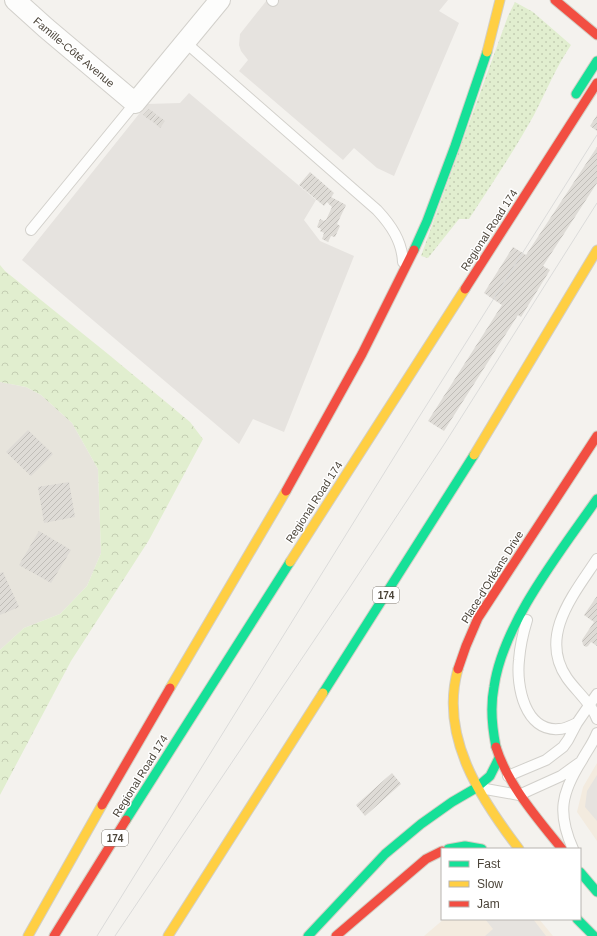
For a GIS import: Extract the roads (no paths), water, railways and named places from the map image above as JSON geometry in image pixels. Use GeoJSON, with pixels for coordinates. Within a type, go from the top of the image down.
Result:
{"type":"FeatureCollection","features":[{"type":"Feature","properties":{"kind":"main road"},"geometry":{"type":"LineString","coordinates":[[28,936],[126,763],[296,473],[362,354],[403,274],[427,221],[486,60],[500,0]]}},
{"type":"Feature","properties":{"kind":"main road"},"geometry":{"type":"LineString","coordinates":[[555,0],[597,34]]}},
{"type":"Feature","properties":{"kind":"main road"},"geometry":{"type":"LineString","coordinates":[[571,101],[597,61]]}},
{"type":"Feature","properties":{"kind":"main road","name":"Regional Road 174"},"geometry":{"type":"LineString","coordinates":[[54,936],[175,741],[597,83]]}},
{"type":"Feature","properties":{"kind":"main road","name":"174"},"geometry":{"type":"LineString","coordinates":[[168,936],[469,463],[597,250]]}},
{"type":"Feature","properties":{"kind":"main road","name":"Place-d'Orléans Drive"},"geometry":{"type":"LineString","coordinates":[[518,848],[500,825],[476,788],[459,748],[454,724],[453,698],[456,675],[465,646],[478,618],[597,436]]}},
{"type":"Feature","properties":{"kind":"main road"},"geometry":{"type":"LineString","coordinates":[[175,741],[230,641],[328,486]]}},
{"type":"Feature","properties":{"kind":"main road"},"geometry":{"type":"LineString","coordinates":[[561,848],[519,795],[499,758],[492,729],[492,704],[495,676],[506,643],[534,591],[597,499]]}},
{"type":"Feature","properties":{"kind":"main road"},"geometry":{"type":"LineString","coordinates":[[308,936],[385,854],[421,824],[452,802],[476,788],[490,776],[499,758]]}},
{"type":"Feature","properties":{"kind":"main road"},"geometry":{"type":"LineString","coordinates":[[452,848],[472,846],[479,848]]}},
{"type":"Feature","properties":{"kind":"main road"},"geometry":{"type":"LineString","coordinates":[[336,936],[426,859],[441,852]]}},
{"type":"Feature","properties":{"kind":"main road"},"geometry":{"type":"LineString","coordinates":[[581,873],[595,890]]}},
{"type":"Feature","properties":{"kind":"main road"},"geometry":{"type":"LineString","coordinates":[[578,920],[594,936]]}},
{"type":"Feature","properties":{"kind":"main road"},"geometry":{"type":"LineString","coordinates":[[584,927],[587,936]]}},
{"type":"Feature","properties":{"kind":"street","name":"Famille-Côté Avenue"},"geometry":{"type":"LineString","coordinates":[[15,0],[135,103]]}},
{"type":"Feature","properties":{"kind":"street"},"geometry":{"type":"LineString","coordinates":[[135,103],[220,0]]}},
{"type":"Feature","properties":{"kind":"lane"},"geometry":{"type":"LineString","coordinates":[[185,42],[381,214],[391,227],[401,248],[403,256],[403,274]]}},
{"type":"Feature","properties":{"kind":"lane"},"geometry":{"type":"LineString","coordinates":[[31,230],[135,103]]}},
{"type":"Feature","properties":{"kind":"lane"},"geometry":{"type":"LineString","coordinates":[[597,559],[566,609],[556,634],[555,645],[556,656],[565,676],[589,706],[597,719]]}},
{"type":"Feature","properties":{"kind":"lane"},"geometry":{"type":"LineString","coordinates":[[534,591],[523,634],[519,661],[519,681],[524,701],[533,718],[545,727],[560,729],[577,723]]}},
{"type":"Feature","properties":{"kind":"lane"},"geometry":{"type":"LineString","coordinates":[[476,788],[537,765],[556,753],[568,740],[577,723],[597,694]]}},
{"type":"Feature","properties":{"kind":"lane"},"geometry":{"type":"LineString","coordinates":[[574,848],[566,828],[563,806],[564,797],[597,733]]}},
{"type":"Feature","properties":{"kind":"lane"},"geometry":{"type":"LineString","coordinates":[[476,788],[519,795],[561,776],[581,762]]}},
{"type":"Feature","properties":{"kind":"lane"},"geometry":{"type":"LineString","coordinates":[[581,865],[595,890]]}},
{"type":"Feature","properties":{"kind":"tram line"},"geometry":{"type":"LineString","coordinates":[[97,936],[414,425],[597,135]]}},
{"type":"Feature","properties":{"kind":"tram line"},"geometry":{"type":"LineString","coordinates":[[115,936],[445,443],[597,203]]}}]}
